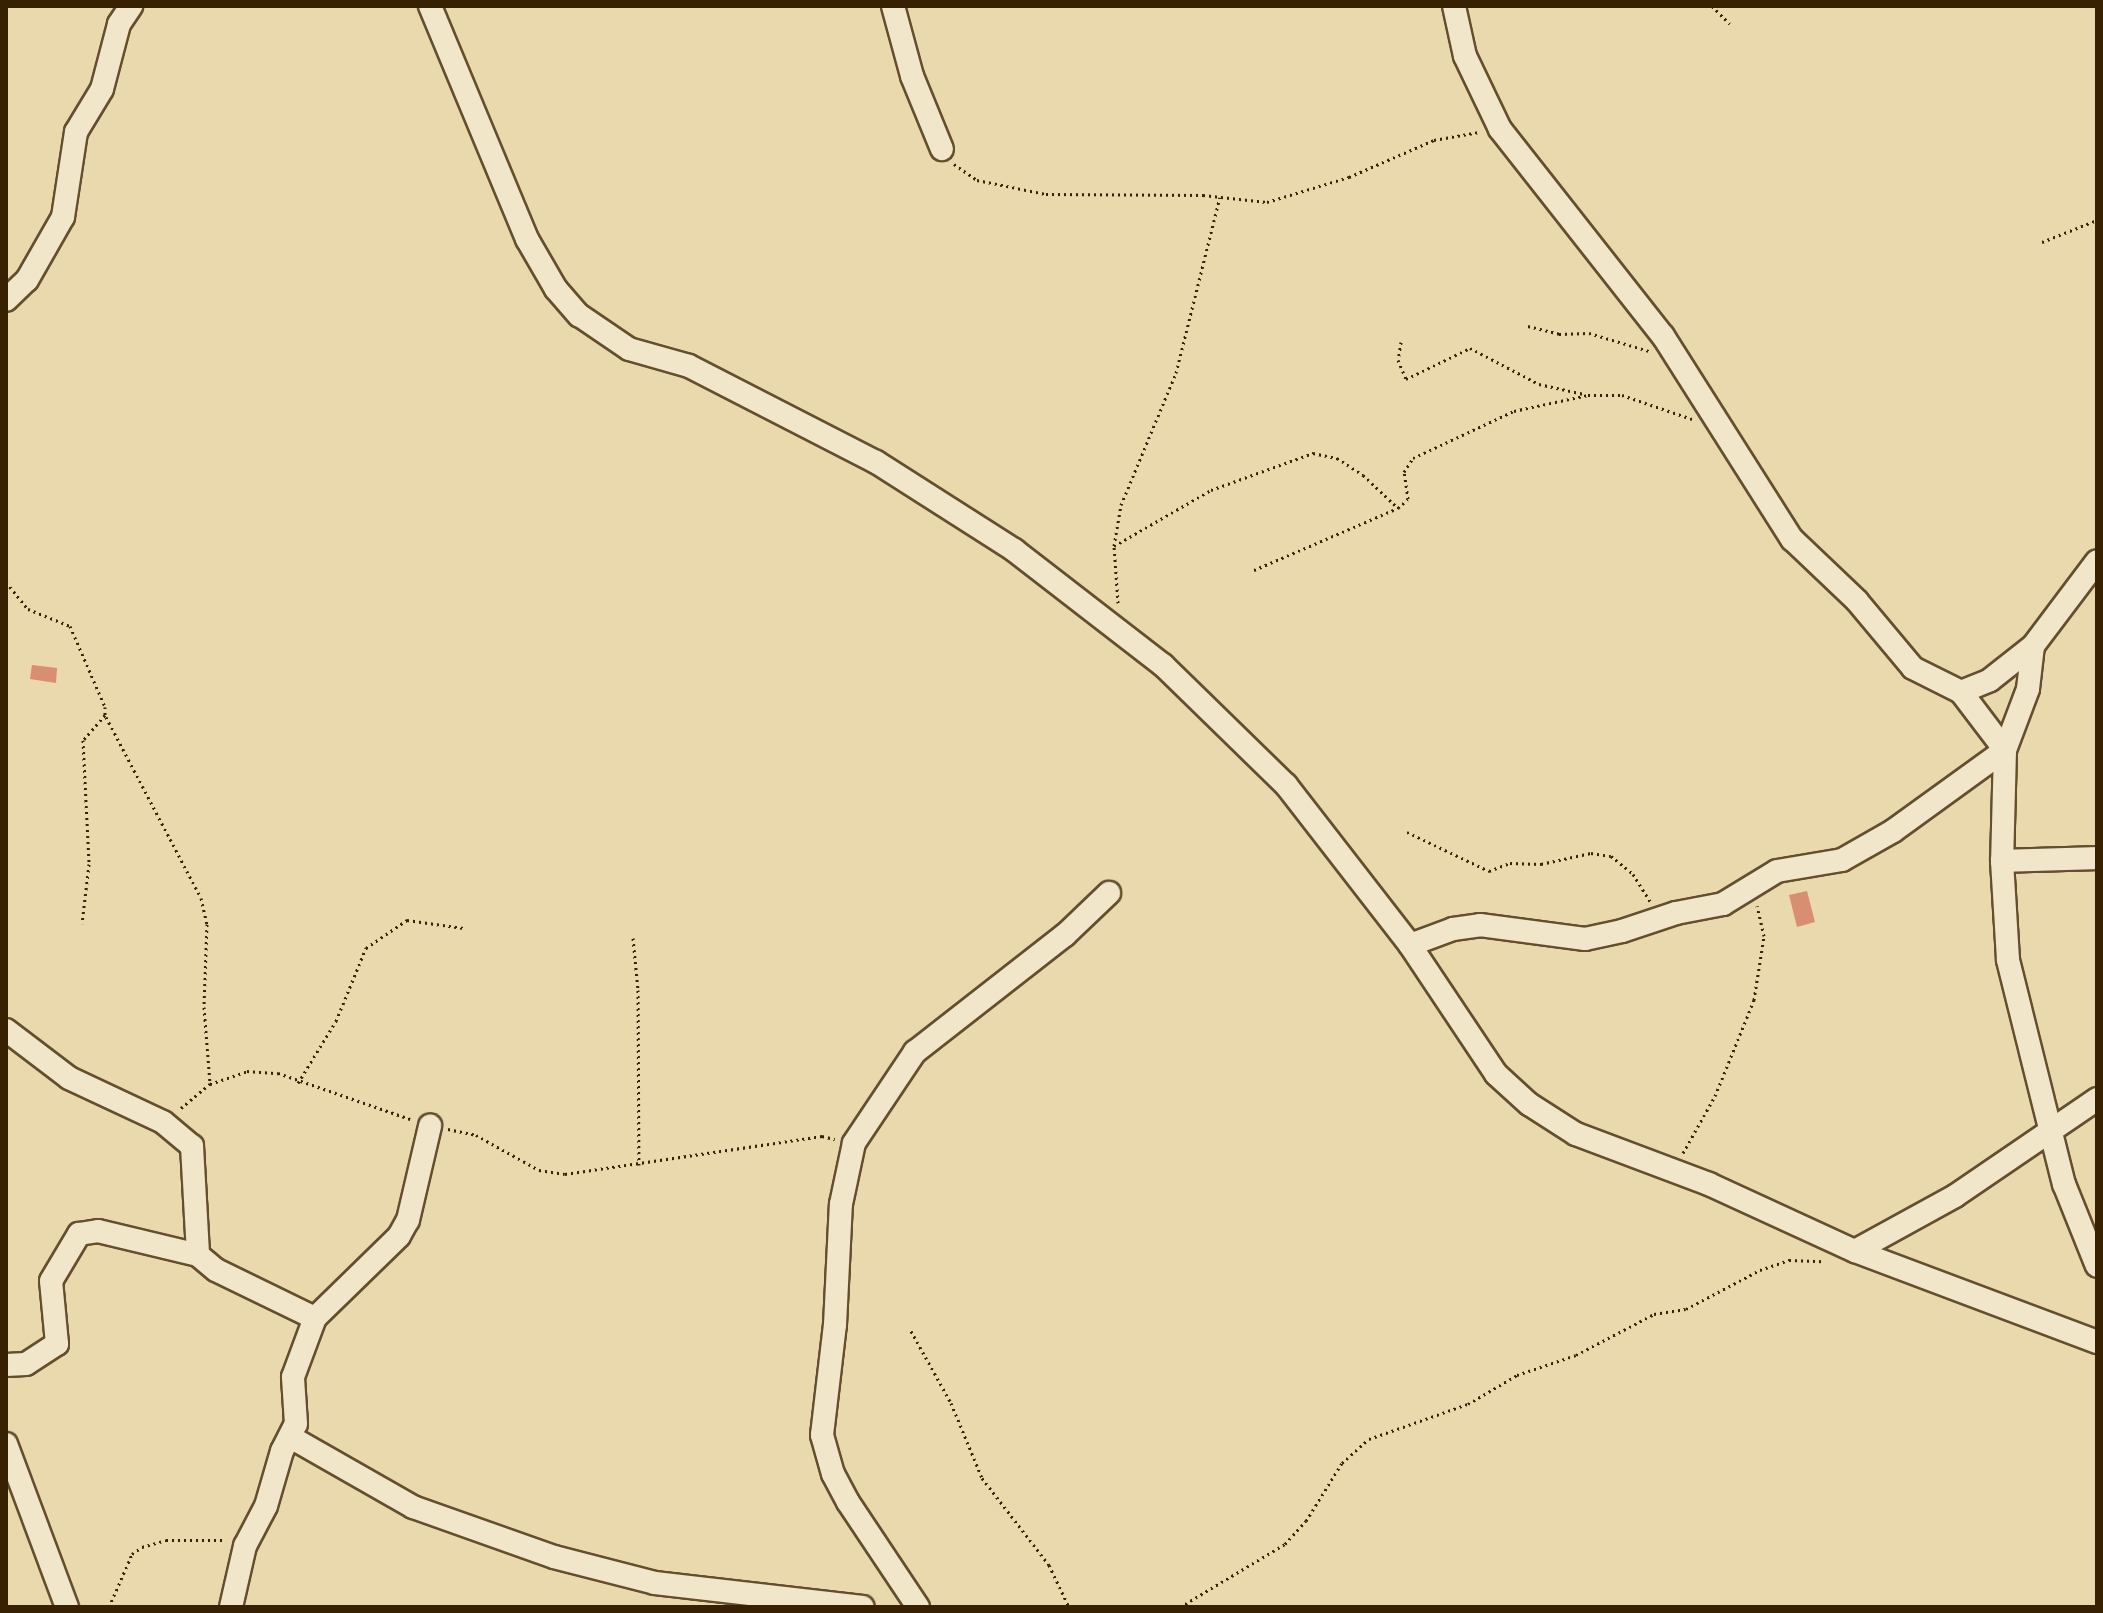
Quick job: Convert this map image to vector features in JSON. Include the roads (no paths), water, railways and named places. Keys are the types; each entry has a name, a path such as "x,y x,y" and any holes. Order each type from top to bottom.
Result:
{"street":[{"path":"6,300 27,280 63,217 76,132 102,89 119,24 131,6"},
{"path":"430,6 527,239 556,289 579,315 629,349 689,366 876,462 1014,550 1123,635 1235,731 1286,785 1410,945 1496,1074 1529,1104 1576,1134 1673,1170 1855,1251 2097,1342"},
{"path":"893,6 912,76 942,149"},
{"path":"1454,6 1465,56 1500,129 1645,311 1809,558 1857,601 1913,668 1961,692 2005,750"},
{"path":"1961,692 1990,680 2033,646 2097,561"},
{"path":"2033,646 2028,689 2005,750 2002,861 2013,986 2053,1125 2064,1184 2097,1266"},
{"path":"1410,945 1453,929 1480,925 1585,939 1723,904 1777,871 1842,860 1866,848 2005,750"},
{"path":"2002,861 2097,858"},
{"path":"918,1607 848,1502 833,1474 822,1435 835,1325 841,1204 854,1143 915,1052 1065,935 1109,893"},
{"path":"6,1030 69,1078 163,1122 193,1149 198,1255"},
{"path":"1855,1251 1955,1196 2053,1125 2097,1099"},
{"path":"231,1607 248,1540 292,1438 293,1377 315,1318 399,1236 408,1220 430,1126"},
{"path":"6,1365 26,1364 57,1344 51,1281 79,1234 98,1231 198,1255 216,1270 315,1318"},
{"path":"292,1438 413,1507 554,1557 655,1583 863,1607"},
{"path":"6,1444 67,1607"}]}
